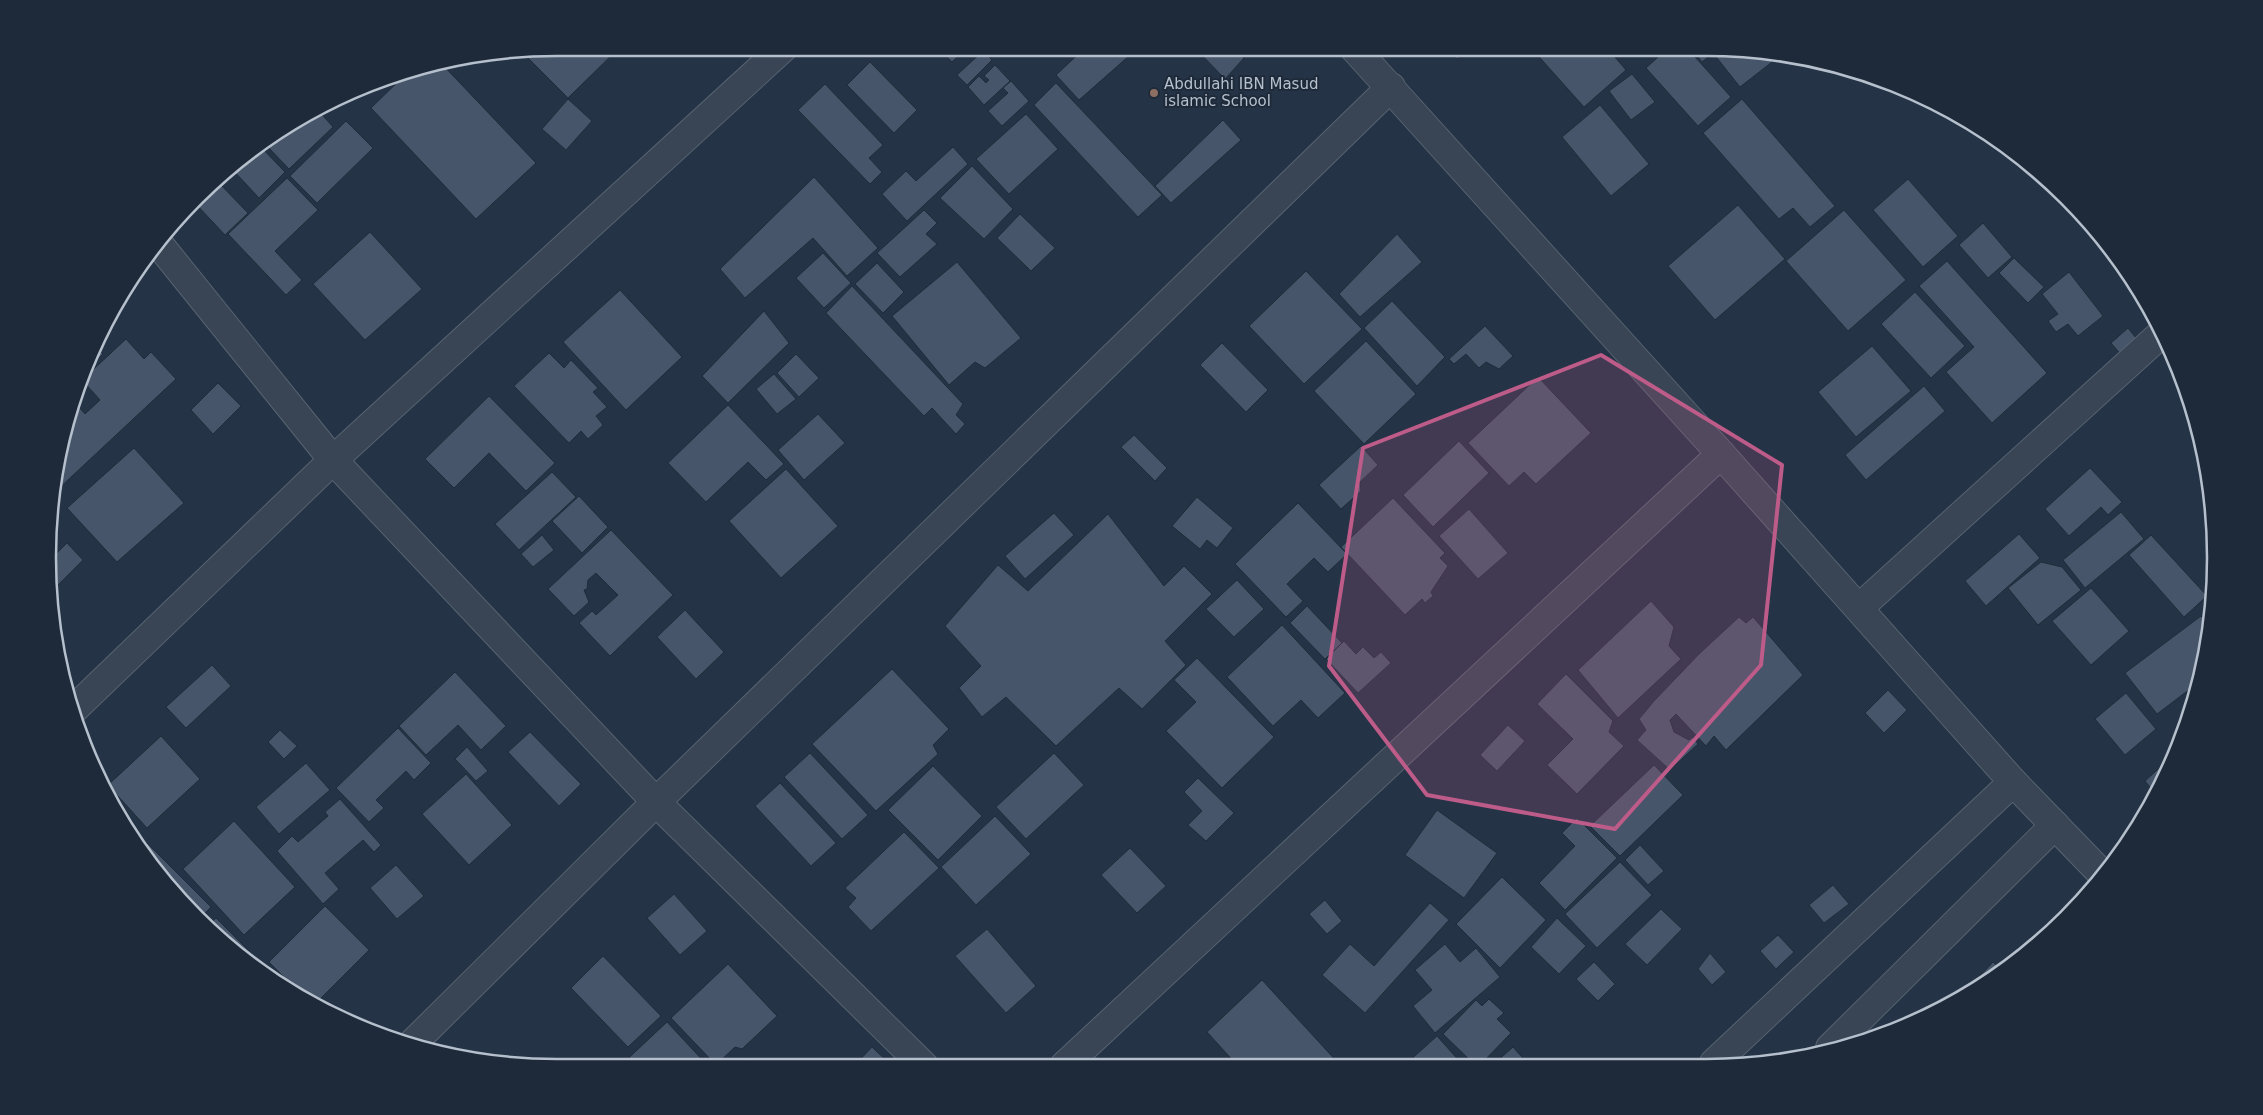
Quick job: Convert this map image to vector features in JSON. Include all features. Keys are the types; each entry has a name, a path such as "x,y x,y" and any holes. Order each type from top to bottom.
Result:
{"street":[{"path":"79,705 333,460 774,56"},
{"path":"1362,56 1721,454 2013,782 2098,869"},
{"path":"417,1039 656,802 1391,87"},
{"path":"163,249 333,460 656,802 917,1059"},
{"path":"1859,608 2156,339"},
{"path":"1072,1059 1721,454"},
{"path":"1719,1059 2013,782"},
{"path":"1837,1042 2055,825"}],"highlighted area":[{"path":"1601,355 1782,465 1761,665 1615,829 1427,795 1329,666 1363,448"}],"building":[{"path":"611,56 568,98 527,57"},
{"path":"946,56 958,56 952,62"},
{"path":"978,56 988,56 992,60 967,85 957,75"},
{"path":"1076,56 1129,56 1079,100 1056,75"},
{"path":"1203,56 1242,56 1244,58 1225,79"},
{"path":"1538,56 1614,56 1626,70 1584,107"},
{"path":"1659,56 1694,56 1731,97 1698,126 1646,68"},
{"path":"1697,56 1709,56 1702,62"},
{"path":"1716,56 1773,61 1740,87"},
{"path":"870,62 917,110 894,133 847,85"},
{"path":"995,65 1010,81 984,105 968,87 979,76 986,83 989,80 984,76"},
{"path":"447,69 536,163 476,219 371,108 397,83"},
{"path":"1632,74 1655,102 1631,120 1609,91"},
{"path":"1011,81 1029,101 1002,126 988,111 1008,93 1003,88"},
{"path":"1056,83 1162,195 1138,217 1034,105"},
{"path":"825,84 883,145 869,158 882,172 870,184 798,110"},
{"path":"568,99 592,121 566,150 542,129"},
{"path":"1742,99 1835,206 1810,227 1793,208 1779,219 1703,133"},
{"path":"1600,105 1649,164 1611,196 1562,137"},
{"path":"1026,114 1058,149 1009,194 976,159"},
{"path":"322,115 333,127 289,169 269,148"},
{"path":"1223,120 1241,140 1171,203 1155,186"},
{"path":"346,121 373,148 317,203 290,176"},
{"path":"953,147 968,164 907,221 882,194 906,171 916,181"},
{"path":"265,151 285,172 259,198 236,173"},
{"path":"972,166 1013,209 984,239 940,198"},
{"path":"814,177 878,248 847,276 813,238 745,298 720,269"},
{"path":"287,178 318,210 275,251 302,280 286,295 228,234"},
{"path":"1908,179 1958,236 1923,267 1873,210"},
{"path":"222,186 248,213 225,235 199,207"},
{"path":"1738,205 1785,259 1715,320 1668,266"},
{"path":"924,210 937,223 926,234 937,244 900,277 877,253"},
{"path":"1844,210 1906,280 1848,331 1786,261"},
{"path":"1020,214 1055,248 1031,271 997,238"},
{"path":"1983,223 2012,257 1988,278 1959,245"},
{"path":"370,232 422,289 365,340 313,284"},
{"path":"1397,234 1422,262 1360,317 1339,294"},
{"path":"823,253 851,283 824,308 796,278"},
{"path":"2014,258 2044,287 2028,303 1999,273"},
{"path":"1947,261 2047,373 1992,423 1946,372 1974,347 1919,286"},
{"path":"957,262 1021,338 985,368 975,362 949,385 892,316"},
{"path":"877,263 904,292 883,313 855,284"},
{"path":"1306,271 1362,329 1304,384 1249,326"},
{"path":"2069,272 2103,316 2078,336 2068,324 2056,332 2048,321 2058,314 2042,294"},
{"path":"852,286 963,404 956,415 965,424 956,434 932,408 924,416 826,313"},
{"path":"620,290 682,357 626,410 563,342"},
{"path":"1915,292 1965,346 1931,378 1881,324"},
{"path":"1392,301 1445,357 1417,386 1364,328"},
{"path":"764,311 789,343 728,403 702,376"},
{"path":"1485,326 1513,356 1499,369 1486,362 1479,368 1466,354 1454,364 1449,359"},
{"path":"2128,328 2140,343 2123,357 2111,343"},
{"path":"126,339 144,359 151,352 176,379 62,486 73,428 79,408 85,414 100,400 87,385 92,370"},
{"path":"1366,341 1416,394 1364,444 1314,391"},
{"path":"1222,343 1268,390 1246,412 1200,365"},
{"path":"1872,346 1911,391 1856,437 1818,392"},
{"path":"549,353 564,368 571,360 598,388 593,392 607,407 596,416 603,425 588,439 581,431 569,443 514,386"},
{"path":"796,354 819,378 799,397 777,373"},
{"path":"774,374 796,399 777,414 756,389"},
{"path":"1538,377 1591,433 1536,484 1524,472 1509,486 1468,443"},
{"path":"218,383 241,406 213,434 191,410"},
{"path":"1924,386 1945,411 1866,480 1845,455"},
{"path":"489,396 555,463 526,491 489,453 454,488 425,459"},
{"path":"728,405 784,464 766,480 748,462 706,502 668,463"},
{"path":"818,414 845,443 804,480 778,450"},
{"path":"1134,435 1167,468 1155,481 1121,447"},
{"path":"1459,441 1489,473 1433,527 1403,495"},
{"path":"1361,446 1378,465 1360,482 1361,491 1341,509 1319,485"},
{"path":"134,448 184,503 117,562 67,508"},
{"path":"2090,468 2122,502 2108,515 2101,507 2069,536 2045,509"},
{"path":"786,469 838,526 781,578 729,521"},
{"path":"552,472 576,497 519,550 495,524"},
{"path":"579,496 608,527 582,553 552,521"},
{"path":"1197,497 1233,528 1217,548 1207,540 1200,549 1172,526"},
{"path":"1393,498 1445,553 1440,558 1448,566 1431,592 1433,596 1425,603 1422,599 1405,615 1341,547"},
{"path":"1298,503 1347,554 1328,572 1314,558 1287,584 1303,601 1286,617 1235,564"},
{"path":"1469,509 1508,553 1478,579 1439,536"},
{"path":"2121,512 2144,539 2085,588 2063,560"},
{"path":"1054,513 1074,535 1025,579 1005,556"},
{"path":"1108,514 1164,586 1184,566 1212,594 1165,641 1186,665 1142,709 1119,688 1056,746 1006,697 982,717 959,688 981,666 945,626 998,565 1028,591"},
{"path":"611,530 673,595 610,656 579,623 592,611 596,615 618,595 596,573 588,580 587,589 584,590 589,602 574,616 548,589"},
{"path":"2019,534 2040,558 1986,606 1965,581"},
{"path":"542,535 554,550 533,567 521,554"},
{"path":"2151,535 2205,594 2205,598 2184,617 2129,555"},
{"path":"67,543 83,560 57,586 56,558 56,554"},
{"path":"2041,562 2062,567 2081,590 2038,625 2008,588"},
{"path":"1237,580 1264,609 1234,637 1206,609"},
{"path":"2091,588 2129,631 2091,665 2052,621"},
{"path":"1651,601 1674,627 1669,646 1681,659 1618,718 1578,670"},
{"path":"1307,606 1342,643 1325,659 1290,623"},
{"path":"685,610 724,652 696,679 657,637"},
{"path":"2201,616 2203,618 2189,690 2157,714 2125,673"},
{"path":"1739,617 1746,623 1753,617 1803,675 1726,750 1714,736 1706,746 1676,714 1670,720 1674,732 1689,740 1693,737 1698,744 1670,770 1637,740 1646,730 1639,719 1699,654"},
{"path":"1282,625 1345,693 1318,718 1301,700 1273,726 1227,677"},
{"path":"1344,641 1356,654 1363,647 1374,658 1381,652 1391,663 1358,693 1326,659"},
{"path":"1197,658 1274,737 1222,788 1166,731 1196,702 1174,680"},
{"path":"212,665 231,686 186,728 166,707"},
{"path":"892,669 949,729 933,745 938,754 876,811 812,744"},
{"path":"455,672 506,726 481,750 458,725 426,755 399,726"},
{"path":"1566,674 1613,721 1609,732 1624,746 1577,794 1547,765 1573,739 1537,704"},
{"path":"1888,690 1907,710 1884,733 1865,713"},
{"path":"2126,693 2156,729 2125,755 2095,719"},
{"path":"1508,725 1525,741 1497,771 1480,755"},
{"path":"398,728 431,763 414,780 406,771 376,800 384,808 369,822 336,788"},
{"path":"280,730 297,746 284,759 268,742"},
{"path":"530,732 581,784 559,806 508,752"},
{"path":"161,736 200,779 147,828 115,793 110,783"},
{"path":"467,747 488,771 476,781 455,759"},
{"path":"810,753 868,815 842,839 784,777"},
{"path":"1054,753 1084,785 1026,839 996,807"},
{"path":"306,763 330,790 279,834 256,807"},
{"path":"1654,765 1683,795 1620,856 1590,826"},
{"path":"933,766 982,816 938,860 888,810"},
{"path":"2161,766 2150,788 2145,781"},
{"path":"466,774 512,825 469,865 422,814"},
{"path":"1198,778 1234,813 1206,841 1188,825 1202,811 1184,792"},
{"path":"780,783 836,843 811,866 755,806"},
{"path":"340,799 381,845 374,852 363,840 325,873 339,889 323,904 277,851 292,836 298,842 328,816 325,812"},
{"path":"1437,810 1497,853 1464,898 1405,855"},
{"path":"995,816 1031,854 976,905 941,867"},
{"path":"1577,818 1617,858 1565,910 1539,883 1575,846 1562,833"},
{"path":"234,821 295,887 244,935 183,869"},
{"path":"904,832 939,868 871,931 848,907 856,898 845,888"},
{"path":"146,844 211,907 205,913 160,863"},
{"path":"1640,845 1664,871 1648,885 1625,860"},
{"path":"1130,848 1166,886 1137,913 1101,875"},
{"path":"1620,862 1652,895 1597,948 1565,914"},
{"path":"396,865 424,896 397,919 370,888"},
{"path":"1502,877 1546,920 1500,968 1456,924"},
{"path":"1833,885 1849,904 1824,923 1809,905"},
{"path":"674,894 707,931 680,955 647,918"},
{"path":"1325,900 1342,921 1327,934 1309,914"},
{"path":"1430,903 1449,920 1365,1013 1322,975 1350,944 1374,966"},
{"path":"325,906 369,950 320,999 285,978 269,962"},
{"path":"1661,909 1682,929 1647,965 1625,944"},
{"path":"216,918 252,954 227,934 213,921"},
{"path":"1557,918 1586,946 1559,974 1531,947"},
{"path":"987,929 1036,986 1006,1013 955,956"},
{"path":"1778,935 1794,952 1776,969 1760,951"},
{"path":"1445,944 1460,962 1476,948 1500,977 1435,1033 1413,1006 1432,990 1415,970"},
{"path":"1710,953 1726,972 1712,985 1698,969"},
{"path":"603,956 661,1016 628,1047 571,988"},
{"path":"1594,962 1615,984 1598,1001 1576,979"},
{"path":"1993,962 1997,965 1984,974 1978,978"},
{"path":"728,964 777,1016 742,1049 735,1047 722,1059 710,1059 671,1018"},
{"path":"1262,980 1334,1059 1232,1059 1207,1032"},
{"path":"1489,999 1504,1013 1497,1019 1511,1033 1486,1059 1469,1059 1443,1034 1476,1000 1482,1006"},
{"path":"667,1022 702,1059 628,1059"},
{"path":"1437,1036 1458,1059 1411,1059"},
{"path":"872,1047 885,1059 861,1059"},
{"path":"1513,1047 1524,1059 1500,1059"}],"place":[{"name":"Abdullahi IBN Masud islamic School","path":"1154,93"}]}
